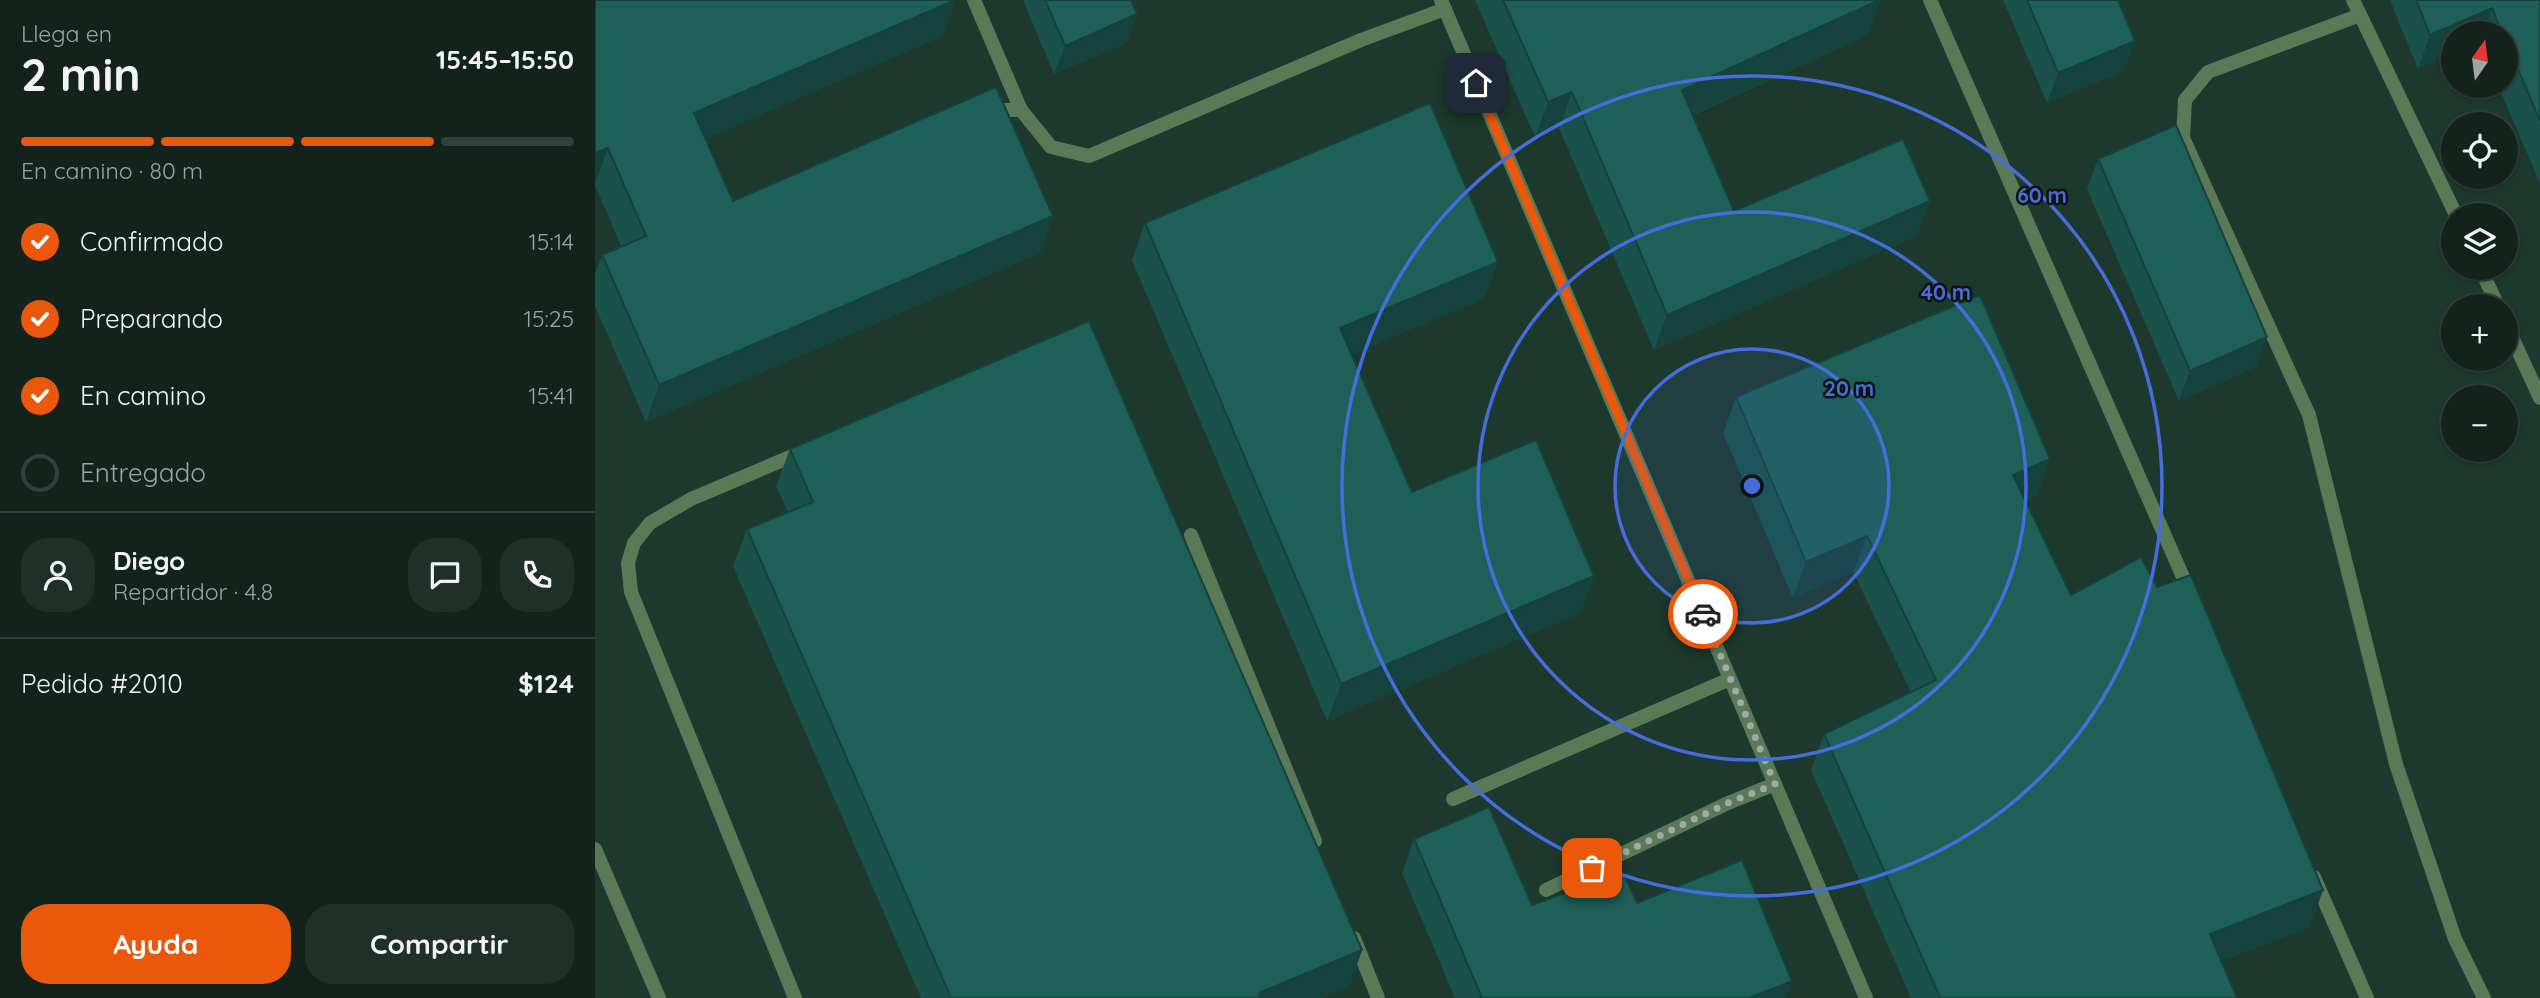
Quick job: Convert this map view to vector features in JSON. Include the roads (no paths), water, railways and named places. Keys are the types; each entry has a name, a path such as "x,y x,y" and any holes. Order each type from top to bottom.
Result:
{"street":[{"path":"974,0 1020,110 1051,147 1089,156 1443,4 1865,998"},
{"path":"1930,0 2193,601"},
{"path":"2353,0 2450,203"},
{"path":"2360,15 2208,72 2185,100 2183,138 2309,415 2396,764 2455,939 2484,998"},
{"path":"980,110 1020,110"},
{"path":"2518,350 2540,398"},
{"path":"795,998 631,592 628,563 634,543 650,523 691,499 819,444"},
{"path":"1191,535 1321,857"},
{"path":"1453,799 1685,701 1730,679"},
{"path":"1546,890 1728,803 1775,784"},
{"path":"595,849 659,998"},
{"path":"2306,857 2367,998"},
{"path":"1347,921 1378,998"}]}
